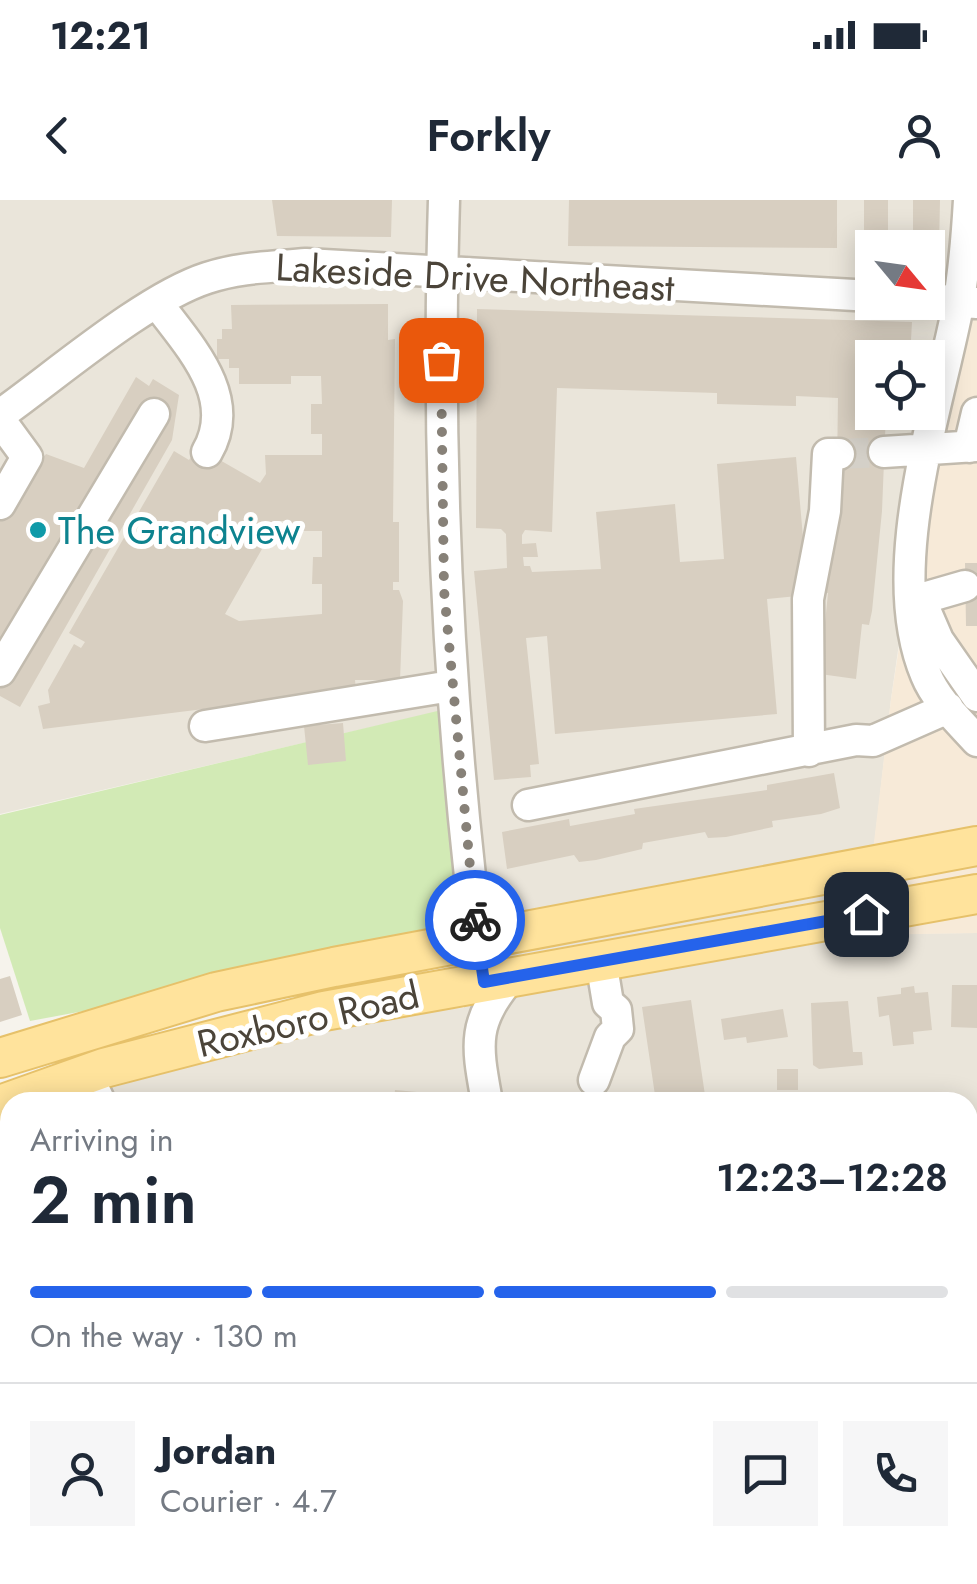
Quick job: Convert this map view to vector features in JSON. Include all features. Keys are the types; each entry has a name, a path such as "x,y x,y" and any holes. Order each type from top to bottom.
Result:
{"main road":[{"name":"Roxboro Road","path":"0,1058 216,992 477,938 977,846"},
{"name":"Roxboro Road","path":"94,1088 324,1011 977,894"}],"street":[{"path":"444,200 440,457 452,686 477,938 497,980 482,1017 478,1040 486,1092"},
{"path":"969,200 968,302 929,451 914,528 910,590 914,637 926,675 977,741"},
{"name":"Lakeside Drive Northeast","path":"6,426 157,303 204,278 241,269 306,264 855,295"},
{"path":"157,303 196,355 218,397 216,436 207,452"},
{"path":"3,665 154,414"},
{"path":"884,452 973,447 977,414"},
{"path":"0,504 28,457 6,426"},
{"path":"809,751 808,600 825,511 828,454 839,454"},
{"path":"914,528 920,599 955,668 977,696"},
{"path":"920,599 966,586"},
{"path":"205,726 452,686"},
{"path":"528,805 873,741 948,708"},
{"path":"594,1080 610,1037 618,1028 616,1010 608,1003 601,962"}],"shaded area":[{"path":"0,200 963,200 943,340 855,340 855,430 930,430 891,699 864,934 977,933 977,1092 0,1092 0,1085 230,1020 464,1008 449,709 0,814"},
{"path":"977,200 977,933 863,935 891,699 932,430 945,430 945,348 954,290"}],"green space":[{"path":"450,708 477,938 30,1021 0,928 0,815"}],"building":[{"path":"272,200 392,200 391,237 277,236"},
{"path":"569,200 837,200 837,248 568,246"},
{"path":"864,200 888,200 888,230 864,230"},
{"path":"913,200 940,200 939,230 913,230"},
{"path":"388,304 388,340 395,339 393,522 399,522 399,582 393,582 393,590 399,590 403,601 400,680 355,680 356,690 43,729 38,706 50,703 48,690 74,644 81,648 85,642 69,633 174,451 189,460 197,447 260,483 266,474 265,455 322,455 322,434 311,434 311,404 322,404 321,376 291,376 291,384 239,384 239,368 229,368 229,359 217,359 217,339 222,339 222,329 232,329 231,305","holes":["278,521 290,521 290,531 322,531 322,557 313,557 312,584 322,584 322,614 239,621 225,614"]},
{"path":"477,309 912,322 911,340 855,340 855,430 885,430 872,611 869,625 862,624 856,679 820,674 828,593 767,599 777,714 555,734 547,636 526,638 539,764 530,765 531,777 494,780 474,571 507,568 506,534 501,529 476,528","holes":["557,388 717,393 717,404 796,406 796,396 838,398 836,537 804,549 796,457 717,464 724,559 680,562 675,504 596,512 601,569 532,572 530,566 524,566 523,557 538,557 536,543 522,544 525,530 552,532"]},
{"path":"136,377 149,386 153,379 179,395 172,440 20,707 0,696 0,520 13,498 20,502 26,492 20,489 46,454 84,468"},
{"path":"965,563 977,563 977,626 966,626"},
{"path":"343,723 346,761 308,765 304,726"},
{"path":"834,773 840,808 821,814 772,821 773,827 726,837 708,838 705,832 643,843 642,849 596,860 579,862 574,855 507,869 502,832 569,819 570,826 635,814 634,809 767,790 767,785"},
{"path":"10,976 22,1015 0,1022 0,979"},
{"path":"952,985 977,985 977,1028 951,1027"},
{"path":"914,986 915,993 928,992 932,1030 913,1032 914,1044 893,1046 889,1015 879,1017 877,997 901,994 901,988"},
{"path":"691,1000 705,1092 655,1092 642,1007"},
{"path":"848,1001 853,1052 862,1052 863,1065 819,1069 813,1065 811,1003"},
{"path":"783,1009 788,1037 747,1043 746,1037 724,1040 721,1019"},
{"path":"777,1069 798,1069 798,1090 777,1090"}],"tunnel":[{"path":"839,454 884,452"}],"way so far":[{"path":"441,360 444,590 475,920"}],"place":[{"name":"The Grandview","path":"38,530"}],"route":[{"path":"475,920 484,982 866,914"}]}
